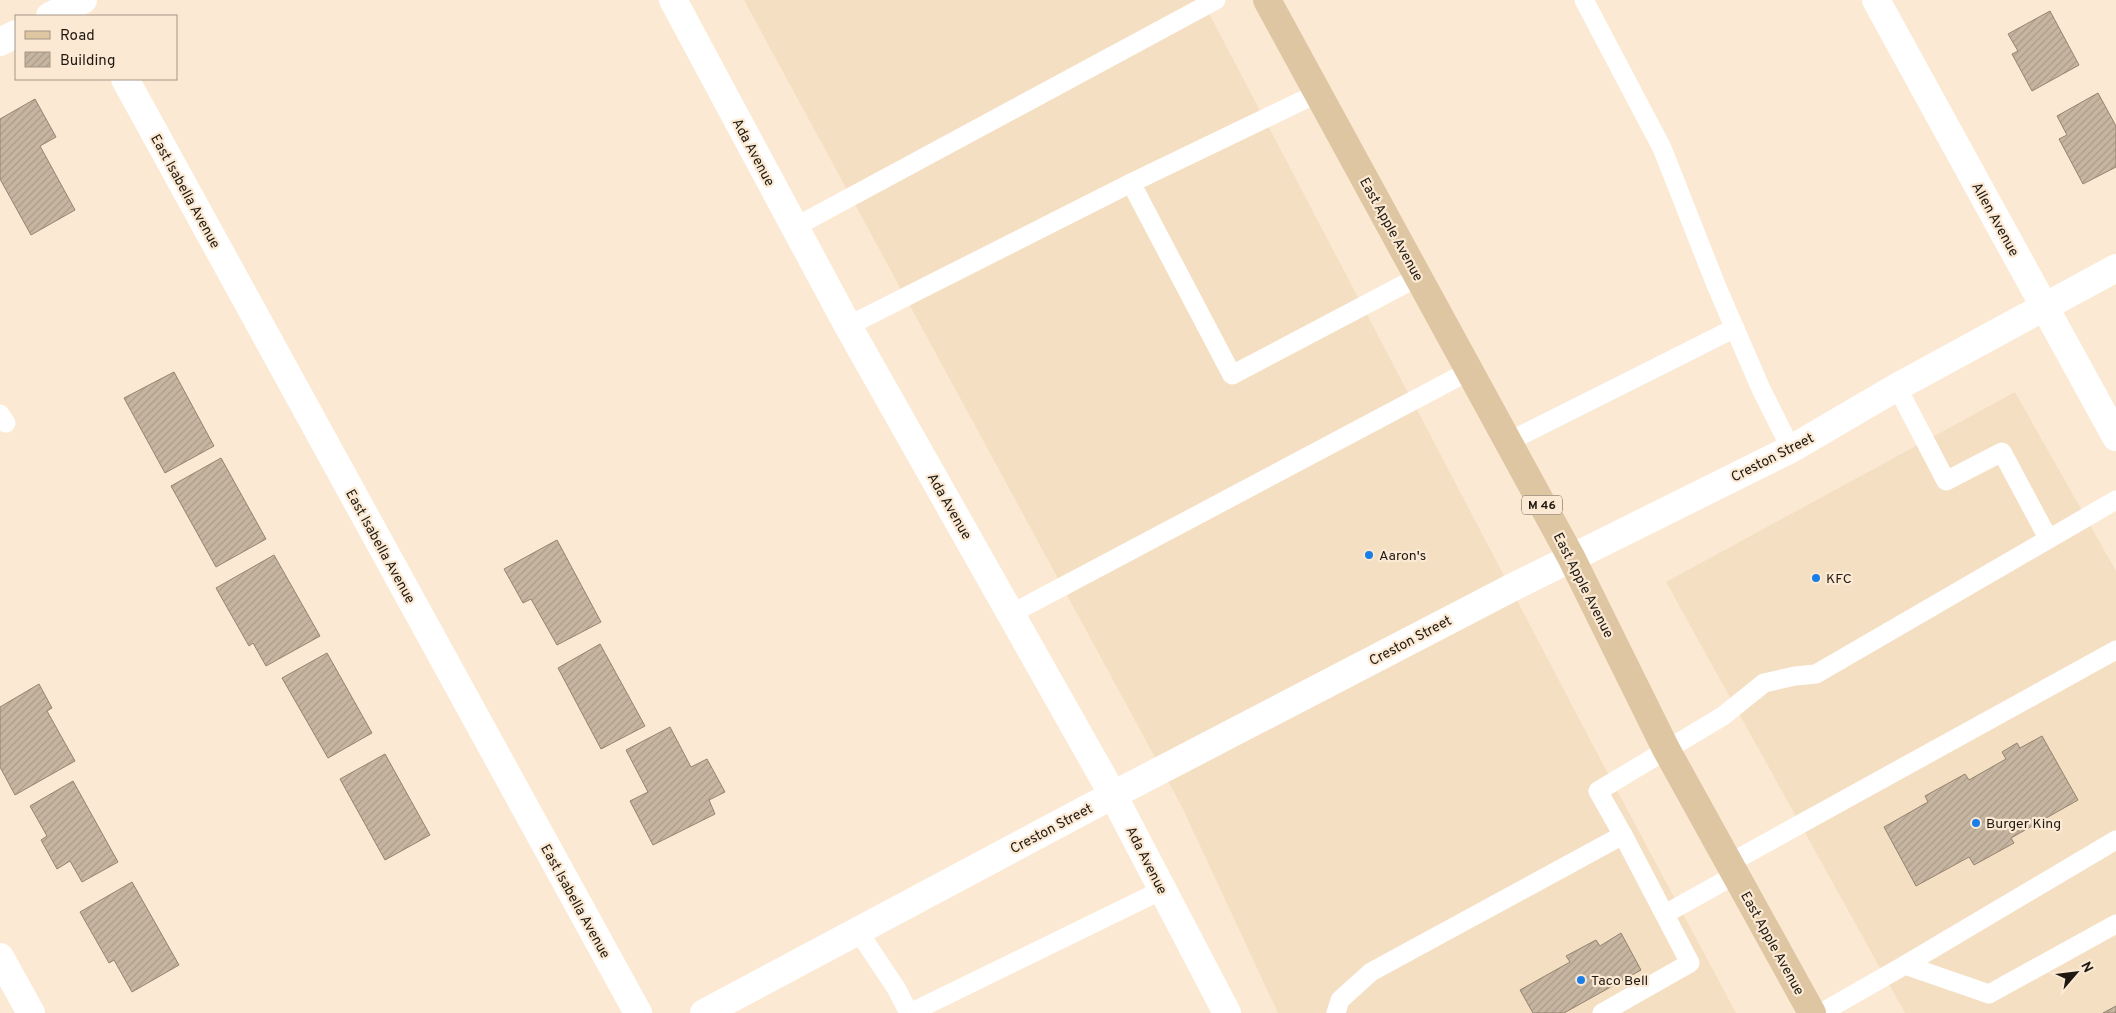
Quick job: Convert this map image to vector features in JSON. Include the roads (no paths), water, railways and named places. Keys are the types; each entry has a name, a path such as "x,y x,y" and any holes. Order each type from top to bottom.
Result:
{"main road":[{"name":"East Apple Avenue","path":"1268,0 1571,557 1666,749 1812,1013"}],"street":[{"path":"52,15 83,0 90,15"},
{"name":"Ada Avenue","path":"673,0 848,326 1113,795 1227,1013"},
{"name":"Allen Avenue","path":"1876,0 2116,437"},
{"path":"0,42 15,34"},
{"name":"East Isabella Avenue","path":"126,80 638,1013"},
{"name":"Creston Street","path":"704,1013 1113,795 1571,557 1791,449 1897,387 2116,268"},
{"path":"0,957 31,1013"}],"lane":[{"path":"795,227 1216,0"},
{"path":"1584,0 1662,148 1760,389 1791,449"},
{"path":"848,326 1131,183 1318,93"},
{"path":"1131,183 1232,375 1418,277"},
{"path":"1508,442 1735,328"},
{"path":"1011,614 1469,371"},
{"path":"1897,387 1946,481 2002,452 2048,538"},
{"path":"1602,1013 1690,963 1598,791 1723,716 1764,683 1795,676 1816,674 2116,500"},
{"path":"1665,914 1732,869 2116,650"},
{"path":"1336,1013 1340,1000 1371,972 1623,835"},
{"path":"1821,1013 2116,840"},
{"path":"858,932 896,988 910,1013 1162,890"},
{"path":"1905,965 1989,994 2116,924"}],"place":[{"name":"Aaron's","path":"1369,555"},
{"name":"KFC","path":"1816,578"},
{"name":"Burger King","path":"1976,823"},
{"name":"Taco Bell","path":"1581,980"}]}
